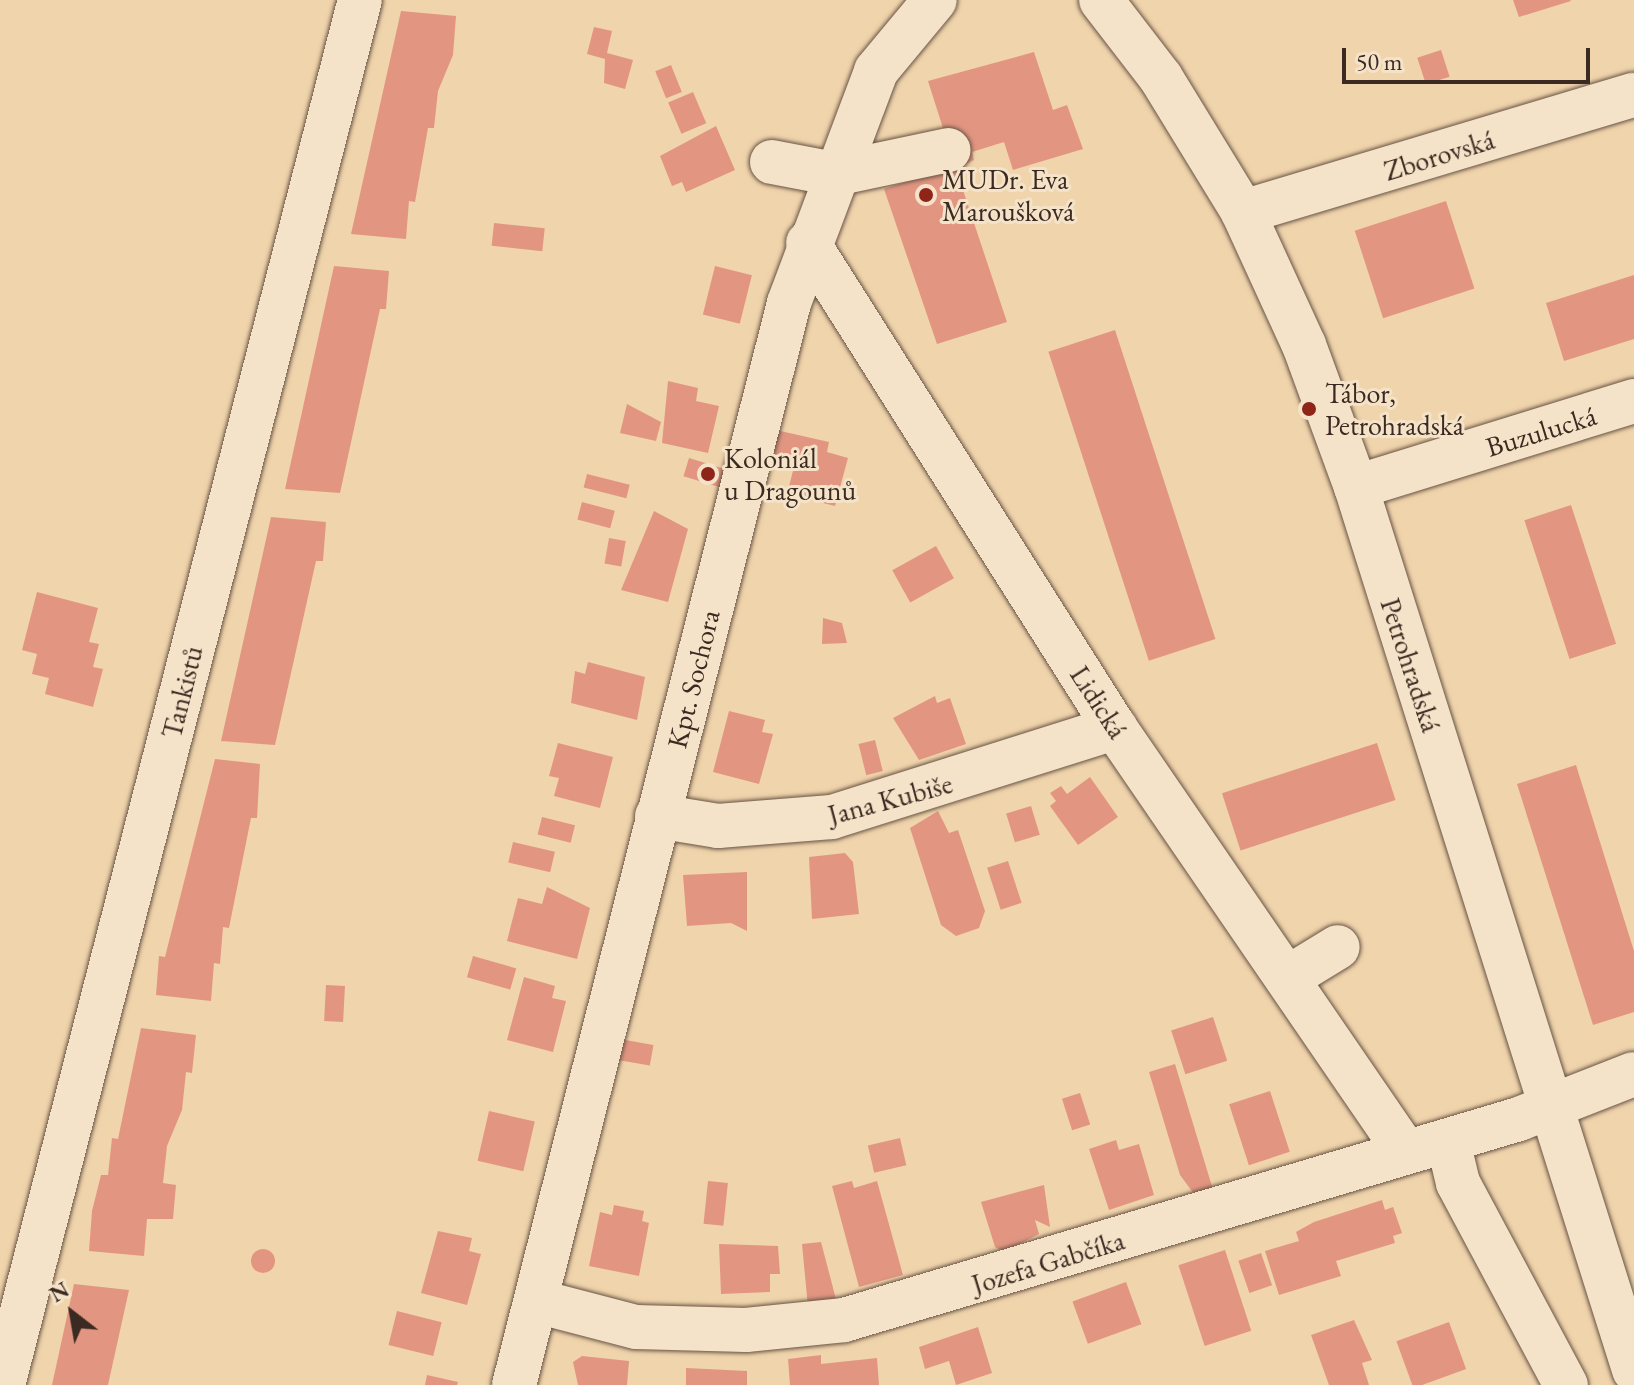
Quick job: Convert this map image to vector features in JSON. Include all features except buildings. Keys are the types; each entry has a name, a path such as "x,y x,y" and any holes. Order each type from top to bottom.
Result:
{"street":[{"name":"Tankistů","path":"3,1385 360,0"},
{"name":"Kpt. Sochora","path":"514,1385 657,816 808,243 876,71 935,0"},
{"name":"Petrohradská","path":"1101,0 1153,68 1243,212 1304,345 1356,487 1497,1003 1548,1110 1634,1370"},
{"name":"Zborovská","path":"1243,212 1634,95"},
{"path":"772,162 835,174 949,150"},
{"name":"Lidická","path":"808,243 1115,728 1289,977 1405,1151"},
{"name":"Buzulucká","path":"1356,487 1634,401"},
{"name":"Jana Kubiše","path":"657,816 718,826 832,817 1115,728"},
{"path":"1289,977 1338,947"},
{"name":"Jozefa Gabčíka","path":"536,1301 636,1327 746,1330 844,1320 1548,1110 1634,1074"},
{"path":"1448,1141 1458,1183 1566,1385"}],"place":[{"name":"MUDr. Eva Maroušková","path":"926,195"},
{"name":"Tábor, Petrohradská","path":"1309,409"},
{"name":"Koloniál u Dragounů","path":"708,474"}]}
